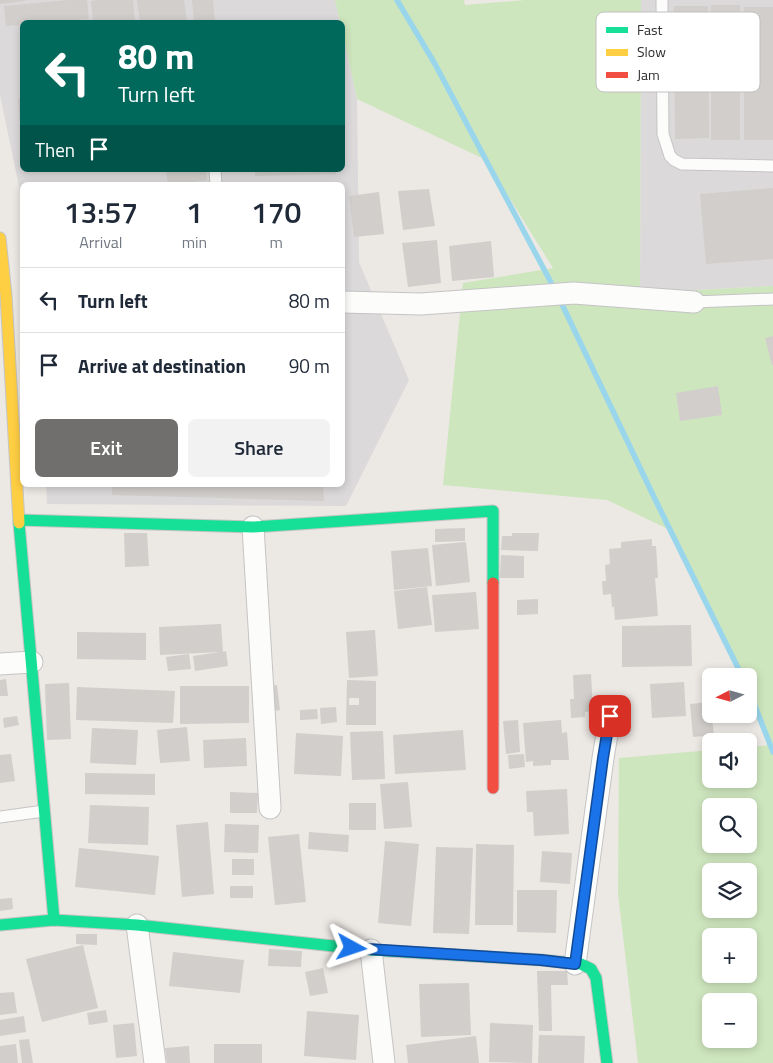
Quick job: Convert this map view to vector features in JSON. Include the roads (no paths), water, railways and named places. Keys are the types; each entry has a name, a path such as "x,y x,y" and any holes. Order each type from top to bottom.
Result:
{"street":[{"path":"0,238 14,295 19,520 54,920"},
{"path":"345,302 421,304 574,293 694,302"},
{"path":"19,520 253,527 494,511 493,788"},
{"path":"253,527 270,808"},
{"path":"0,664 32,662"},
{"path":"575,964 610,716"},
{"path":"0,925 54,920 137,926 372,950 581,964 591,969 596,978 607,1063"},
{"path":"137,926 155,1063"},
{"path":"372,950 384,1063"}],"lane":[{"path":"663,92 663,134 670,156 674,160 682,164 773,166"},
{"path":"694,302 773,299"},
{"path":"0,816 44,811"}],"waterway":[{"path":"397,0 435,64 555,290"},
{"path":"559,298 738,668"},
{"path":"758,714 773,752"}]}
